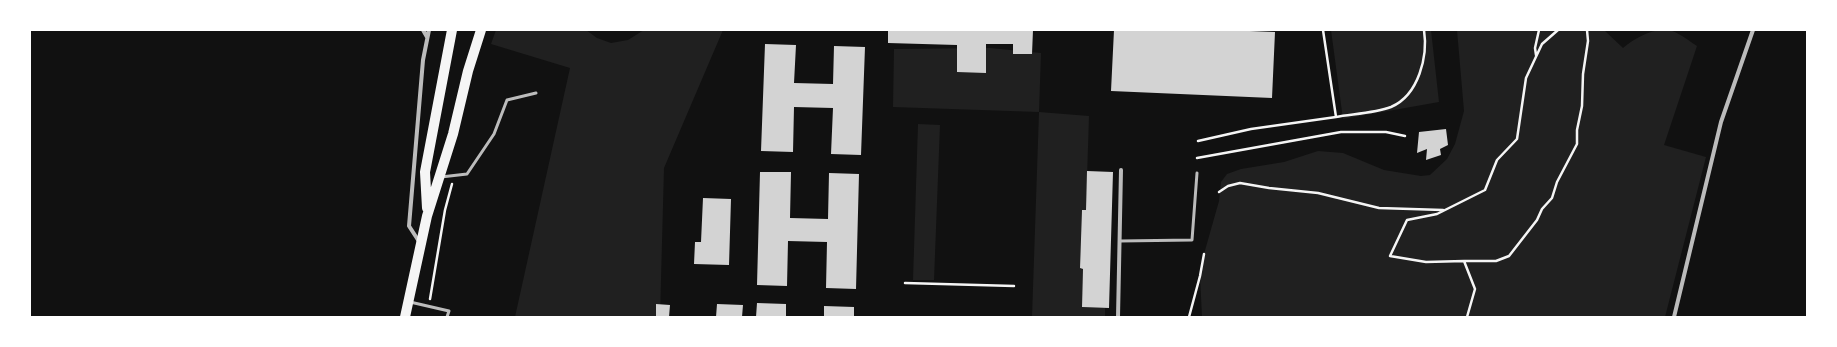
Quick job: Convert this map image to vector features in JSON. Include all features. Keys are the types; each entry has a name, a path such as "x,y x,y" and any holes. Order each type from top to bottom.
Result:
{"main road":[{"path":"427,216 425,172 452,30"},
{"path":"405,317 427,216 453,134 468,71 480,30"}],"street":[{"path":"423,30 427,37"},
{"path":"421,245 409,226 423,60 429,30"},
{"path":"1674,317 1720,122 1753,30"},
{"path":"1118,317 1121,170"}],"lane":[{"path":"439,177 467,174 494,134 507,100 536,93"},
{"path":"1120,241 1192,240 1197,173"},
{"path":"409,302 449,311 447,317"}],"path":[{"path":"1323,30 1336,117"},
{"path":"1198,141 1251,129 1336,117 1390,107 1403,98 1414,86 1422,66 1426,44 1424,30"},
{"path":"1536,56 1535,48 1539,30"},
{"path":"1558,30 1542,44 1536,56 1526,78 1517,139 1497,160 1485,190 1437,214 1407,220 1390,256 1426,262 1496,261 1509,256 1537,220 1542,209 1552,198 1557,182 1577,144 1576,130 1582,106 1583,74 1588,41 1587,30"},
{"path":"1197,158 1341,132 1386,132 1405,136"},
{"path":"1219,192 1228,186 1240,183 1269,188 1318,193 1379,208 1444,210"},
{"path":"1189,317 1200,276 1204,254"},
{"path":"1464,261 1475,289 1467,317"},
{"path":"905,283 1014,286"}],"shaded area":[{"path":"496,30 586,30 597,38 611,43 628,40 644,30 723,30 664,168 660,317 515,317 570,68 491,44"},
{"path":"1331,30 1431,30 1439,102 1343,119"},
{"path":"1457,30 1604,30 1623,48 1633,40 1646,34 1659,30 1666,30 1679,34 1697,46 1664,145 1706,157 1665,317 1202,317 1200,276 1204,254 1219,201 1221,182 1227,174 1241,169 1284,162 1318,151 1343,153 1384,170 1421,176 1430,175 1447,159 1455,144 1464,111"},
{"path":"990,48 1041,53 1039,112 893,107 894,49"},
{"path":"1039,112 1089,116 1086,210 1082,210 1080,268 1083,269 1082,307 1105,308 1105,317 1032,317"},
{"path":"918,124 940,125 934,280 913,280"}],"building":[{"path":"888,30 1033,30 1032,54 1013,54 1013,44 986,44 986,73 957,72 957,45 888,43"},
{"path":"1114,30 1225,30 1275,32 1272,98 1111,91"},
{"path":"765,44 796,45 794,83 833,84 834,46 865,47 861,155 831,154 833,108 794,107 793,152 761,151"},
{"path":"1446,129 1448,145 1440,149 1441,155 1426,160 1427,149 1417,153 1419,132"},
{"path":"1087,171 1113,172 1109,308 1082,307 1083,269 1080,268 1082,210 1086,210"},
{"path":"760,172 791,172 790,218 828,219 829,173 859,174 856,289 826,288 827,242 788,241 787,286 757,285"},
{"path":"703,198 731,199 729,265 694,264 695,242 701,242"},
{"path":"757,303 786,304 786,317 756,317"},
{"path":"656,304 670,305 669,317 656,317"},
{"path":"717,304 743,305 742,317 716,317"},
{"path":"824,306 854,307 854,317 824,317"}]}
